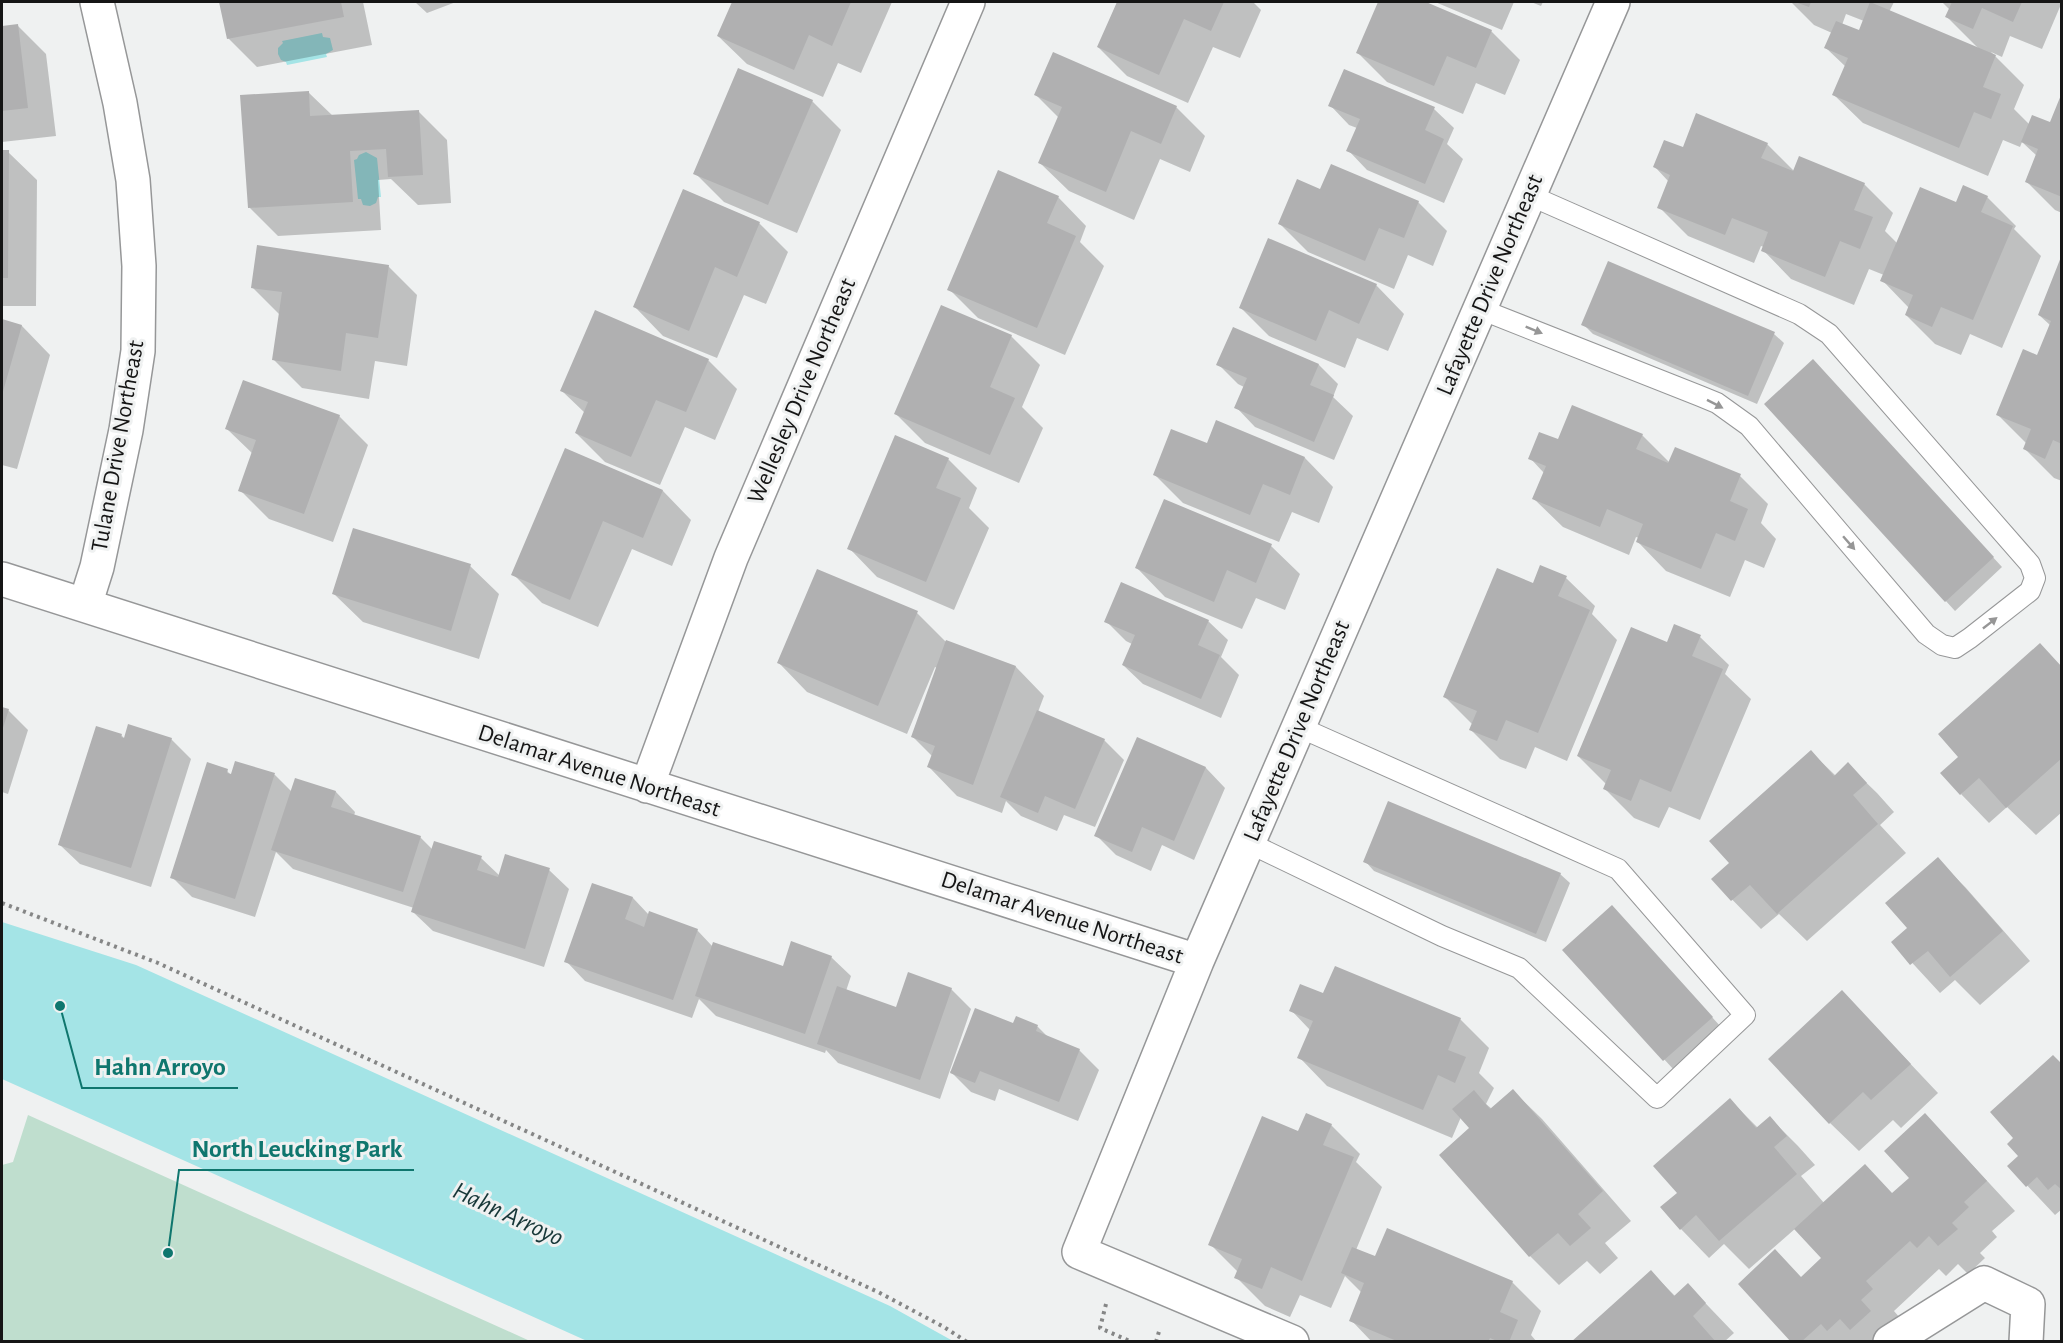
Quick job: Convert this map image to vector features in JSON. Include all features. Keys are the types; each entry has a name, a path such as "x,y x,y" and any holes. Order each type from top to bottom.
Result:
{"street":[{"name":"Tulane Drive Northeast","path":"85,605 97,567 123,442 138,351 139,266 133,180 120,104 97,2"},
{"name":"Wellesley Drive Northeast","path":"647,786 731,558 968,2"},
{"name":"Lafayette Drive Northeast","path":"1292,1341 1079,1252 1197,961 1613,2"},
{"name":"Delamar Avenue Northeast","path":"2,579 1197,961"},
{"path":"1890,1341 1984,1283 2028,1304 2026,1341"}],"lane":[{"path":"1480,309 1700,396 1729,411 1749,426 1926,634 1942,645 1955,648 2030,591 2035,578 2030,564 1829,334 1799,314 1529,195"},
{"path":"1249,843 1442,936 1519,968 1657,1098 1745,1015 1618,869 1299,727"}],"path":[{"path":"2,903 169,968 878,1292 967,1341"},
{"path":"1107,1298 1100,1328 1132,1341"}],"green space":[{"path":"28,1115 530,1341 2,1341 2,1165 13,1162"}],"water":[{"path":"322,33 323,37 330,38 333,50 326,54 327,57 287,65 281,60 278,48 283,43 282,41"},
{"path":"366,152 377,158 381,197 378,197 376,203 370,206 363,205 361,199 358,199 354,160"},
{"path":"2,922 136,965 890,1306 953,1341 587,1341 2,1079"}],"building":[{"path":"219,2 341,2 344,17 227,39"},
{"path":"732,2 851,2 832,46 809,35 794,70 717,36"},
{"path":"1117,2 1224,2 1211,31 1184,19 1159,75 1097,47"},
{"path":"1378,2 1426,2 1492,30 1476,68 1447,56 1434,86 1356,53"},
{"path":"1795,2 1811,2 1809,7"},
{"path":"1870,2 1996,55 1983,87 2001,94 1991,119 1974,112 1959,148 1832,95 1848,58 1824,48 1836,21 1859,30"},
{"path":"1952,2 2022,2 2013,22 1982,8 1973,29 1945,17"},
{"path":"18,24 28,108 2,111 2,26"},
{"path":"1053,52 1177,106 1161,144 1131,131 1106,192 1038,163 1062,107 1034,95"},
{"path":"738,68 813,100 768,205 693,174"},
{"path":"1344,69 1435,107 1425,130 1444,139 1425,184 1346,151 1360,119 1328,106"},
{"path":"309,91 310,116 419,110 423,175 388,177 386,149 350,151 353,202 248,208 240,95"},
{"path":"2061,95 2062,197 2025,182 2038,149 2021,142 2032,115 2050,122"},
{"path":"1696,113 1768,143 1761,158 1793,171 1799,156 1865,183 1854,210 1873,217 1860,249 1840,241 1825,277 1761,251 1768,232 1732,218 1725,235 1657,208 1670,175 1653,167 1664,140 1683,147"},
{"path":"2,150 9,150 8,278 2,278"},
{"path":"1331,164 1419,201 1404,238 1379,228 1365,261 1278,224 1297,179 1320,189"},
{"path":"998,170 1059,196 1047,223 1076,236 1037,328 947,290"},
{"path":"1963,185 1988,196 1981,212 2013,226 1973,320 1941,307 1932,327 1905,315 1913,295 1880,281 1920,187 1956,202"},
{"path":"683,189 760,222 737,277 715,267 689,331 633,307"},
{"path":"1268,238 1377,284 1359,324 1329,310 1316,341 1239,308"},
{"path":"257,245 389,265 378,338 346,333 341,371 272,360 282,292 251,288"},
{"path":"2061,257 2062,444 2053,440 2045,459 2023,449 2031,429 1996,415 2023,349 2037,355 2051,321 2038,315"},
{"path":"1608,261 1775,332 1748,396 1581,325"},
{"path":"941,305 1012,335 990,387 1015,398 990,455 894,414"},
{"path":"595,310 709,359 686,412 656,400 631,457 575,433 588,402 560,391"},
{"path":"2,319 22,325 2,395"},
{"path":"1233,327 1319,364 1310,385 1334,395 1314,442 1234,408 1247,378 1216,365"},
{"path":"1813,359 1994,557 1945,602 1764,404"},
{"path":"243,380 340,415 304,514 238,491 256,440 225,429"},
{"path":"1572,405 1643,434 1636,449 1668,463 1675,447 1741,474 1730,501 1748,509 1735,541 1716,533 1701,569 1636,542 1643,524 1607,509 1600,527 1532,499 1546,466 1528,459 1539,432 1558,439"},
{"path":"1216,420 1305,457 1290,495 1263,484 1250,515 1153,475 1171,429 1207,443"},
{"path":"895,435 949,458 936,488 961,498 926,582 847,549"},
{"path":"565,448 663,490 643,538 603,521 570,600 511,575"},
{"path":"1164,499 1272,544 1256,583 1227,570 1214,602 1135,568"},
{"path":"353,528 471,564 451,631 332,594"},
{"path":"1540,565 1567,576 1558,596 1590,610 1538,733 1506,720 1497,741 1469,730 1477,711 1443,697 1497,568 1533,583"},
{"path":"817,569 918,611 878,706 777,663"},
{"path":"1121,582 1209,620 1198,645 1220,655 1201,699 1122,665 1135,635 1104,622"},
{"path":"1674,624 1701,635 1692,656 1723,669 1671,792 1640,779 1631,801 1603,789 1611,770 1577,756 1631,627 1667,642"},
{"path":"946,640 1016,666 973,785 927,767 935,746 911,737"},
{"path":"2040,643 2062,667 2062,758 2006,808 1979,778 1960,795 1940,773 1958,757 1938,734"},
{"path":"2,707 9,709 2,731"},
{"path":"1037,710 1105,739 1075,809 1045,796 1038,813 1000,797"},
{"path":"128,724 172,738 131,868 58,845 96,726 122,734 121,737 124,738"},
{"path":"1137,737 1206,767 1174,841 1142,827 1132,852 1094,836"},
{"path":"1811,750 1834,776 1848,762 1867,783 1853,795 1878,824 1777,914 1750,885 1731,901 1711,879 1729,863 1709,841"},
{"path":"235,761 275,773 235,899 170,878 207,762 228,769 227,773 231,774"},
{"path":"295,778 336,791 331,807 421,836 403,892 271,850"},
{"path":"1388,801 1561,873 1536,934 1363,862"},
{"path":"434,841 482,856 477,870 498,877 505,854 550,868 525,949 411,912"},
{"path":"1938,857 2003,931 1950,977 1928,951 1910,965 1891,942 1907,928 1885,903"},
{"path":"592,883 633,897 625,919 644,927 649,911 698,929 673,1000 564,962"},
{"path":"1612,905 1713,1017 1663,1061 1562,950"},
{"path":"791,941 832,956 805,1034 695,996 713,942 783,966"},
{"path":"1335,966 1461,1018 1448,1050 1466,1057 1455,1083 1438,1075 1423,1110 1297,1058 1313,1021 1289,1011 1300,984 1323,993"},
{"path":"908,972 952,988 920,1080 817,1044 837,986 896,1007"},
{"path":"1842,990 1911,1064 1871,1100 1863,1092 1829,1124 1768,1059"},
{"path":"975,1008 1013,1023 1016,1016 1038,1025 1036,1031 1080,1049 1059,1102 980,1071 975,1083 950,1073"},
{"path":"2053,1055 2062,1064 2062,1190 2055,1184 2048,1190 2037,1177 2026,1187 2007,1166 2018,1156 2007,1144 2013,1138 1990,1112"},
{"path":"1513,1089 1603,1191 1578,1214 1591,1228 1570,1246 1558,1233 1529,1257 1439,1155 1469,1128 1452,1109 1474,1090 1490,1109"},
{"path":"1730,1098 1756,1128 1770,1116 1787,1136 1774,1147 1797,1174 1719,1241 1696,1215 1680,1230 1660,1207 1677,1193 1653,1166"},
{"path":"1306,1113 1332,1124 1323,1145 1354,1157 1302,1281 1271,1267 1262,1289 1234,1278 1242,1259 1208,1245 1262,1116 1298,1131"},
{"path":"1925,1113 1987,1181 1964,1202 1969,1207 1952,1223 1958,1229 1938,1246 1929,1236 1917,1248 1910,1241 1866,1281 1873,1289 1861,1300 1871,1311 1850,1330 1840,1319 1827,1331 1821,1324 1801,1342 1791,1342 1738,1284 1775,1249 1801,1277 1821,1258 1794,1229 1865,1164 1892,1193 1909,1178 1884,1151"},
{"path":"1387,1228 1513,1281 1500,1312 1518,1320 1509,1342 1499,1342 1490,1338 1488,1342 1399,1342 1349,1321 1364,1283 1341,1273 1352,1247 1375,1256"},
{"path":"1651,1270 1674,1296 1688,1283 1706,1303 1693,1316 1716,1342 1571,1342"}],"place":[{"name":"Hahn Arroyo","path":"60,1006"},
{"name":"North Leucking Park","path":"168,1253"}]}
